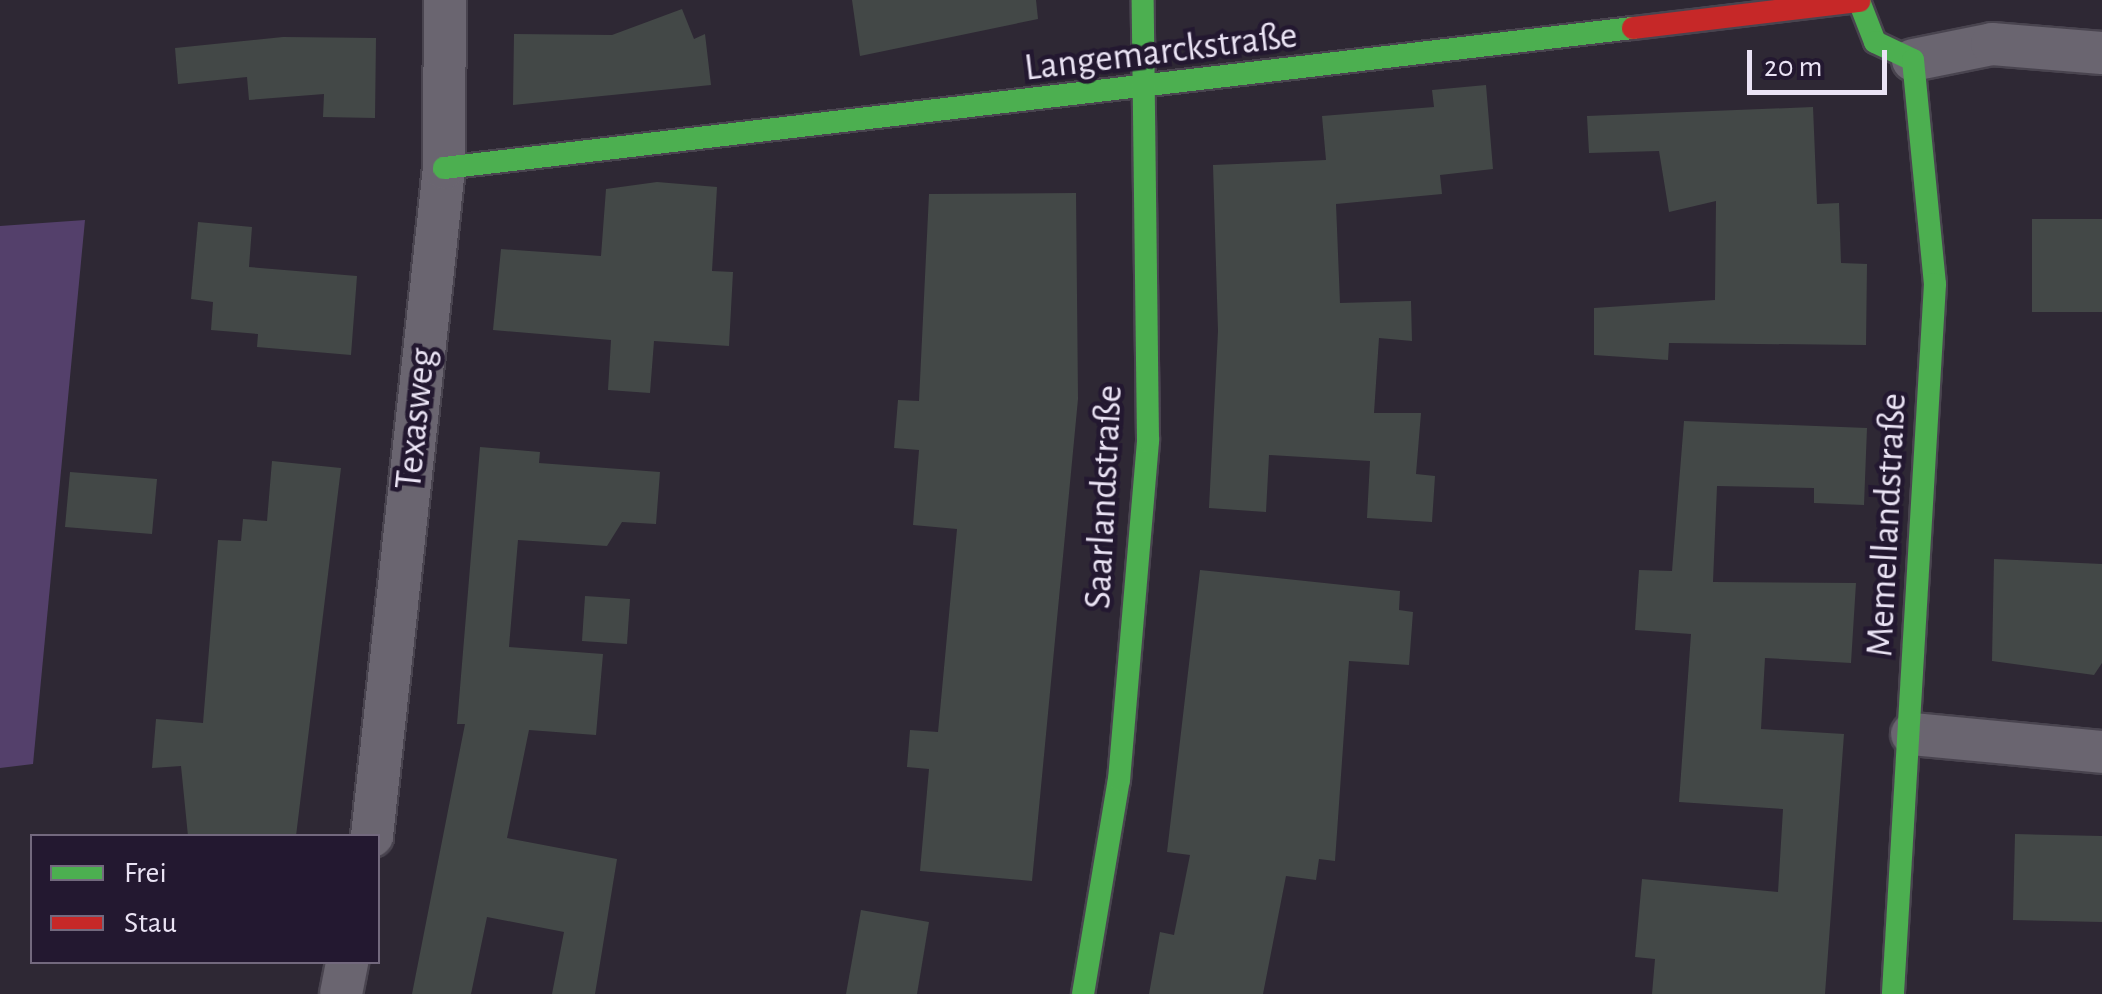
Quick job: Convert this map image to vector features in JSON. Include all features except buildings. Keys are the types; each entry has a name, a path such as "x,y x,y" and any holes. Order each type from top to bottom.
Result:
{"street":[{"name":"Texasweg","path":"372,834 444,168 445,0"},
{"name":"Saarlandstraße","path":"1083,994 1119,780 1148,440 1143,0"},
{"name":"Langemarckstraße","path":"444,168 1146,91 1859,1 1875,42 1913,60"},
{"path":"1913,60 1992,44 2102,54"},
{"name":"Memellandstraße","path":"1893,994 1912,734 1935,284 1913,60"},
{"path":"1912,734 2102,752"},
{"path":"340,994 347,964"}],"shaded area":[{"path":"85,220 33,764 0,768 0,226"}],"traffic: fast":[{"path":"1083,994 1119,780 1148,440 1143,0"},
{"path":"1859,1 1875,42 1913,60 1935,284 1893,994"},
{"path":"444,168 1633,28"}],"traffic: jam":[{"path":"1633,28 1859,1"}]}
